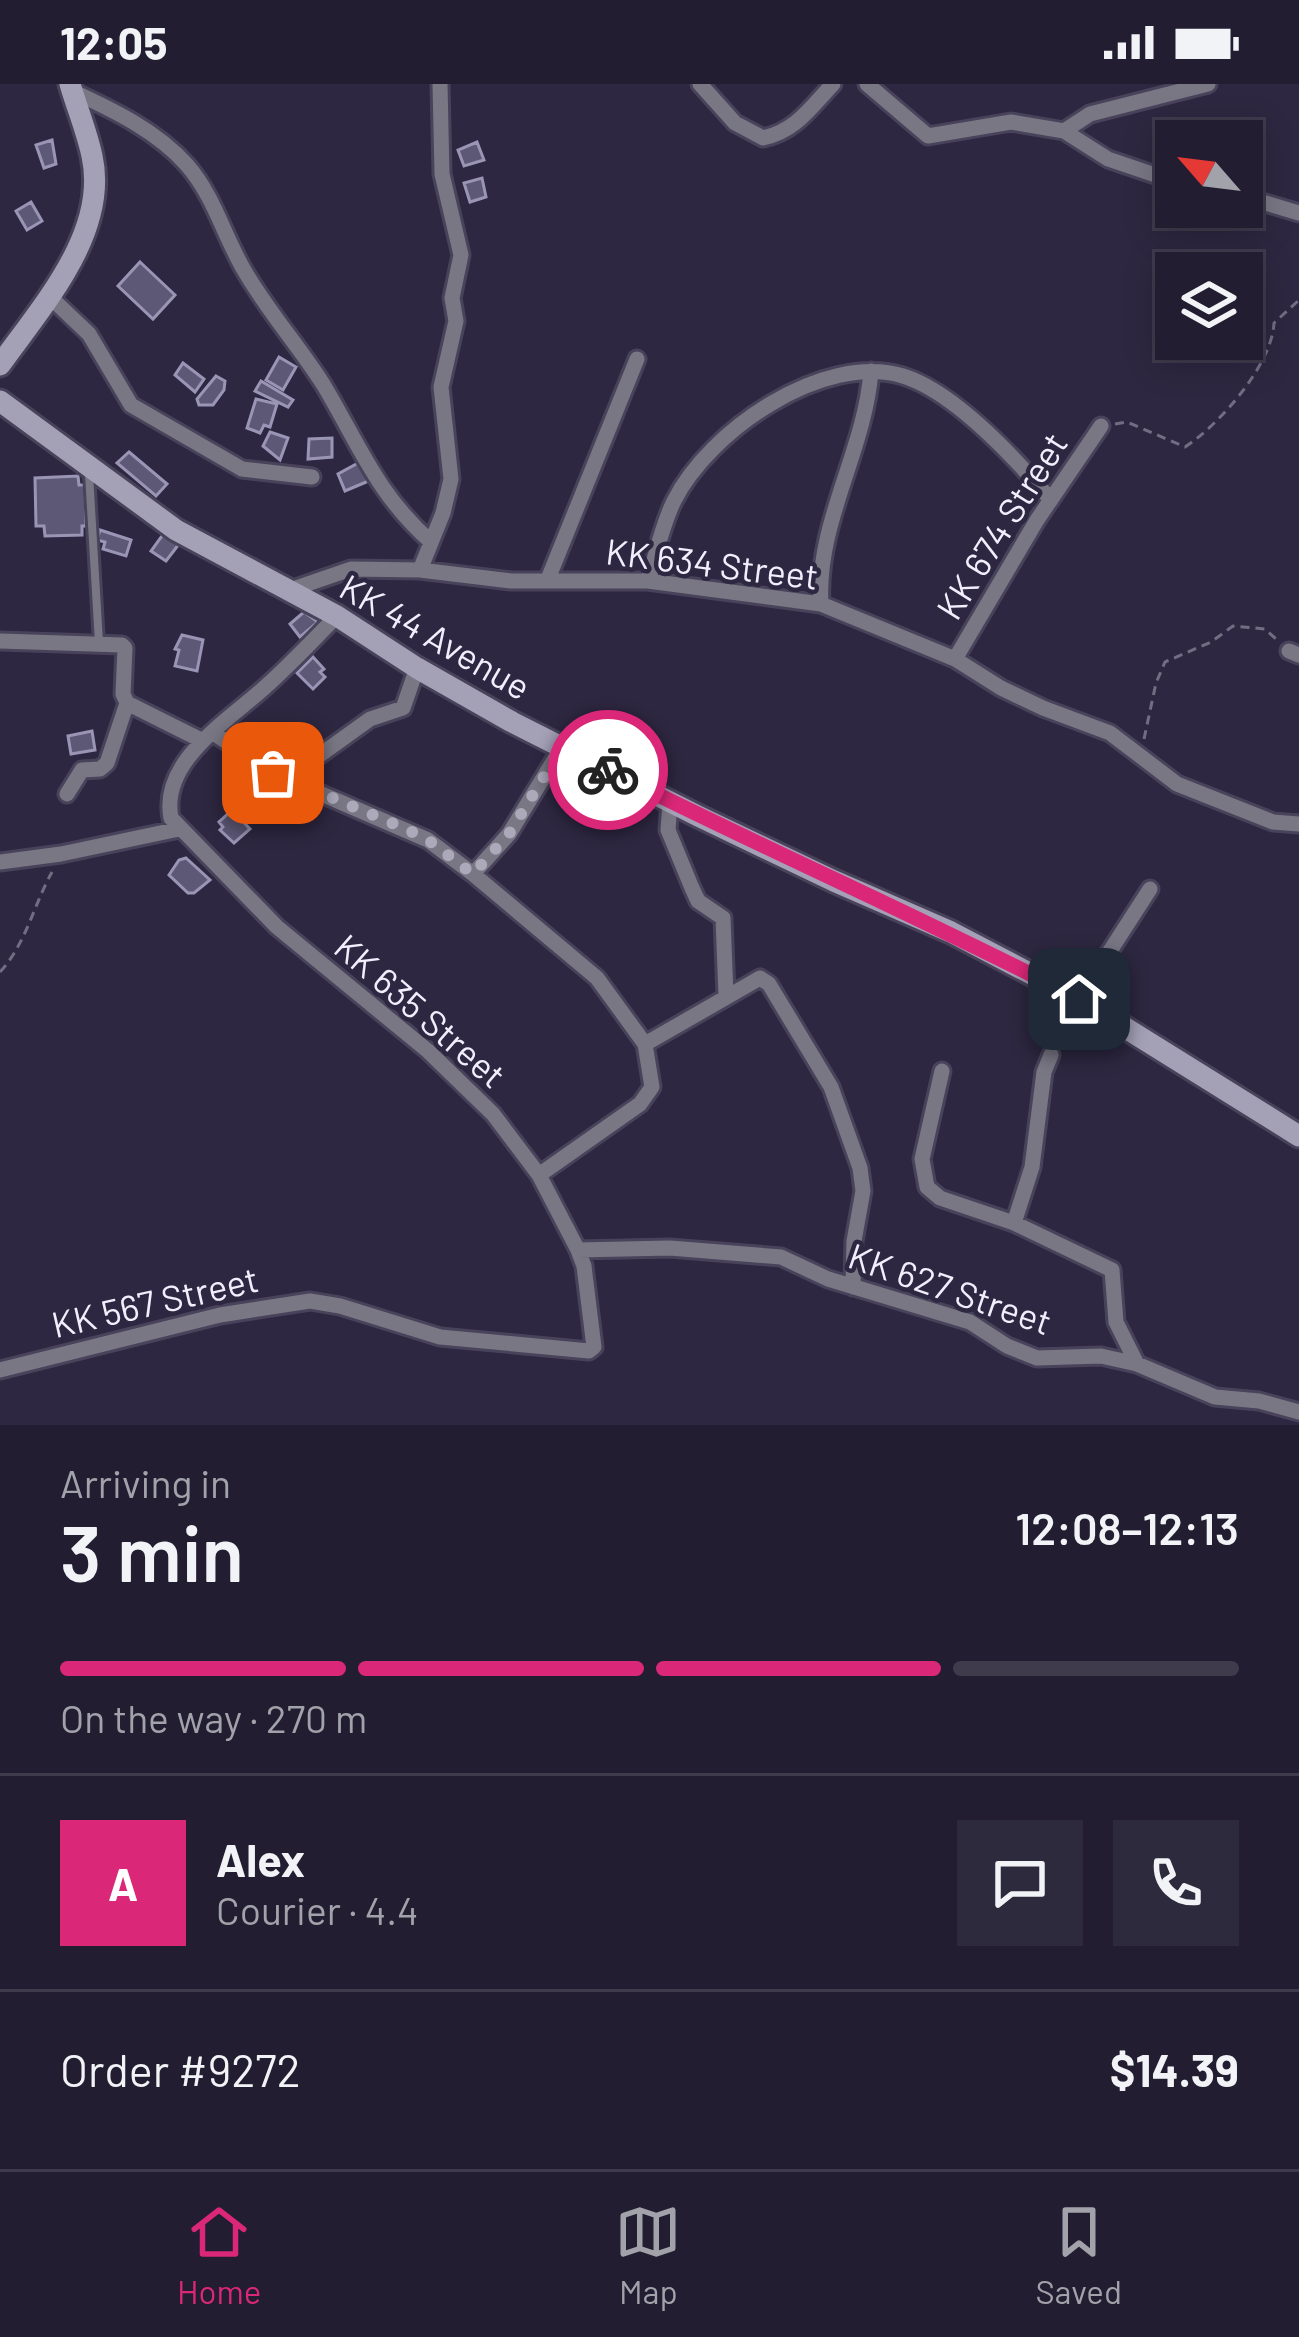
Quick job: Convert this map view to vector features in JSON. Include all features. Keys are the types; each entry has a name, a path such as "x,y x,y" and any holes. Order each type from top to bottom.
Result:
{"main road":[{"path":"0,365 76,250 91,214 93,159 71,88"},
{"name":"KK 44 Avenue","path":"0,401 176,530 337,616 417,668 670,802 951,932 1079,999 1295,1128"}],"street":[{"path":"420,570 451,478 441,387 456,321 452,298 461,255 442,174 435,84"},
{"path":"700,84 736,123 763,138 808,114 833,84"},
{"path":"867,84 928,136 1011,122 1064,131 1108,159 1155,175"},
{"path":"1064,131 1090,115 1208,84"},
{"path":"71,88 127,117 187,165 223,221 242,268 323,385 370,474 431,542"},
{"path":"1263,202 1299,213"},
{"path":"48,295 88,334 131,404 242,469 312,477"},
{"path":"548,579 638,359"},
{"path":"821,604 821,556 869,407 871,371"},
{"path":"648,581 674,501 712,448 796,388 871,371 908,378 979,425 1052,500"},
{"name":"KK 674 Street","path":"955,659 1102,426"},
{"name":"KK 634 Street","path":"287,591 351,569 420,570 511,581 648,581 821,604 955,659 1001,688 1111,733 1177,784 1274,822 1299,824"},
{"path":"0,862 179,829 168,801 177,775 208,736 265,688 337,616"},
{"path":"0,641 125,648 123,694 127,703 107,763 100,769 82,770 67,794"},
{"path":"314,760 370,719 403,708 417,668"},
{"path":"127,703 428,840 597,978 645,1044 652,1088 649,1095 539,1175"},
{"path":"473,874 509,834 562,747"},
{"path":"670,802 668,830 698,902 723,918 726,996"},
{"name":"KK 635 Street","path":"179,829 277,927 428,1051 493,1114 539,1175 578,1250 595,1339 589,1351 440,1337 325,1303"},
{"path":"1079,999 1150,889"},
{"path":"645,1044 726,996 760,978 765,980 831,1087 860,1168 863,1191 854,1241 853,1287"},
{"path":"1014,1222 1032,1167 1044,1072 1051,1055"},
{"path":"942,1070 922,1159 927,1186 950,1202 1014,1222 1112,1270 1116,1322 1137,1364"},
{"name":"KK 627 Street","path":"578,1250 649,1247 766,1254 853,1287 970,1322 1007,1346 1037,1358 1102,1357 1137,1364 1215,1397 1259,1401 1299,1412"},
{"name":"KK 567 Street","path":"0,1370 220,1315 284,1304 325,1303"}],"lane":[{"path":"89,466 98,643"}],"path":[{"path":"1102,426 1126,422 1185,447 1219,422 1257,366 1273,337 1274,323 1299,300"},
{"path":"1141,758 1156,683 1165,662 1211,642 1233,626 1265,629 1294,653"},
{"path":"0,972 30,923 36,899 61,854"}],"building":[{"path":"52,140 56,164 44,168 36,145"},
{"path":"477,142 484,160 464,166 458,150"},
{"path":"482,178 486,197 470,202 464,183"},
{"path":"31,202 42,221 27,230 16,211"},
{"path":"140,262 175,295 153,319 118,286"},
{"path":"279,357 296,367 283,390 266,380"},
{"path":"183,363 204,379 195,392 175,375"},
{"path":"216,376 225,381 224,390 213,405 199,405 197,399"},
{"path":"261,381 293,400 288,407 255,391"},
{"path":"256,399 277,404 270,427 264,425 260,433 247,428"},
{"path":"270,432 288,438 280,460 263,446"},
{"path":"332,438 332,457 308,459 309,439"},
{"path":"129,452 167,484 156,496 117,463"},
{"path":"360,462 371,480 345,491 338,474"},
{"path":"78,476 79,485 85,485 82,535 45,536 44,526 36,526 35,478"},
{"path":"100,530 131,540 126,556 103,549 105,542 97,540"},
{"path":"164,533 179,544 166,561 151,551"},
{"path":"304,612 318,622 300,637 290,624"},
{"path":"182,635 203,640 197,671 175,666 179,650 175,649"},
{"path":"313,657 325,677 313,689 297,673"},
{"path":"92,731 95,750 71,754 68,736"},
{"path":"232,810 250,829 234,843 220,830 219,822"},
{"path":"186,858 210,880 194,893 169,875"}],"way so far":[{"path":"273,773 428,840 473,874 509,834 562,747 608,770"}],"route":[{"path":"608,770 833,881 951,932 1079,999"}]}
